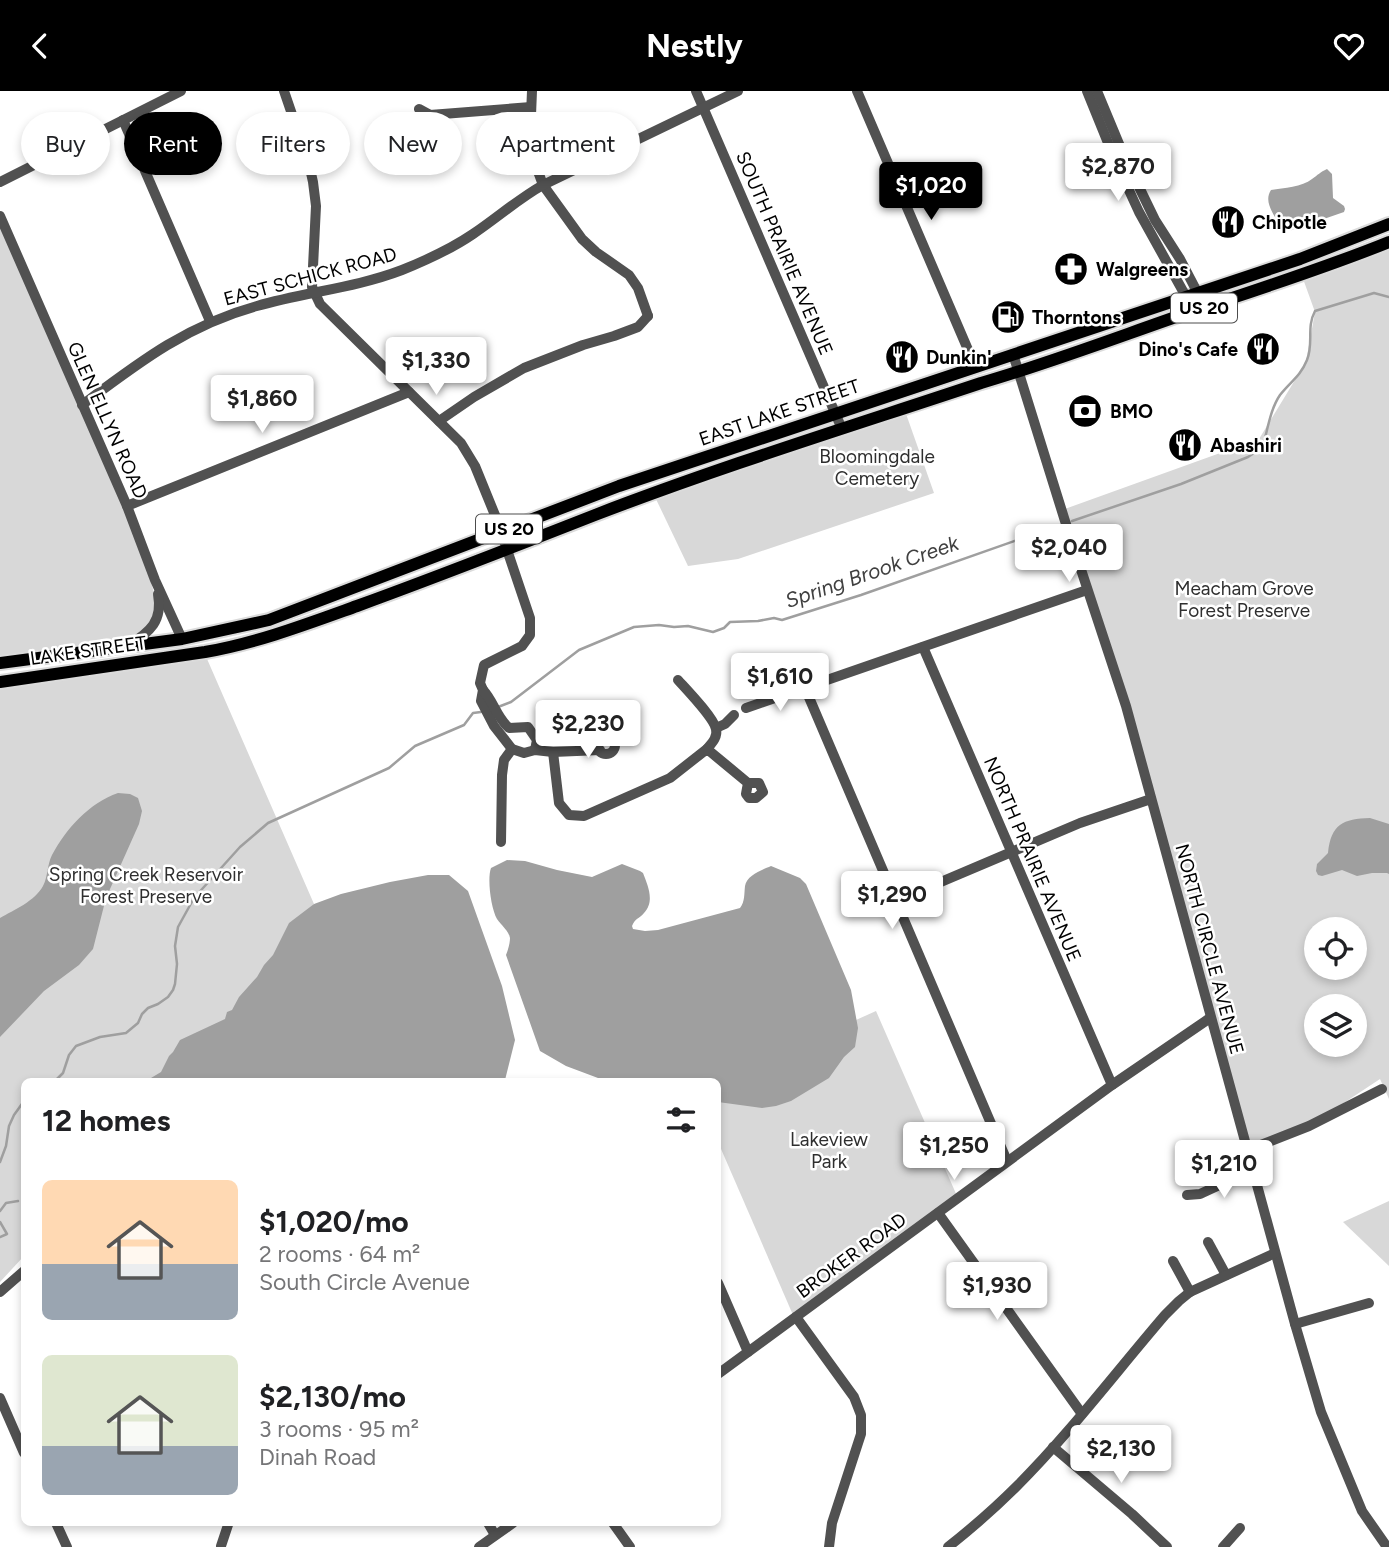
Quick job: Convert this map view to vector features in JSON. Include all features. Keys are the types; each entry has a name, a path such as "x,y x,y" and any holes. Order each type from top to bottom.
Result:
{"main road":[{"name":"EAST LAKE STREET","path":"182,639 269,620 619,486 1300,259 1389,224"},
{"name":"EAST LAKE STREET","path":"181,655 232,648 276,635 628,503 1302,276 1389,242"},
{"name":"LAKE STREET","path":"0,663 182,639"},
{"path":"181,655 182,639"},
{"name":"LAKE STREET","path":"0,682 181,655"}],"street":[{"path":"0,182 181,91"},
{"path":"284,91 309,164 314,188 314,294 320,304 461,443 475,466 508,549 530,618 530,635 522,646 484,665 480,683 491,709 494,726 512,749 524,753 536,750 600,750"},
{"path":"439,421 524,368 638,327 650,316 629,275 582,239 543,185 532,155 532,91"},
{"name":"SOUTH PRAIRIE AVENUE","path":"696,91 842,429"},
{"name":"EAST SCHICK ROAD","path":"82,405 136,364 210,321 260,305 375,279 432,257 472,235 518,200 543,185 738,91"},
{"path":"857,91 975,366"},
{"path":"1087,91 1139,212 1200,309"},
{"path":"1097,91 1155,220 1180,259 1192,295"},
{"path":"419,109 430,115 531,107"},
{"path":"123,120 210,321"},
{"name":"GLEN ELLYN ROAD","path":"0,216 182,639"},
{"name":"NORTH CIRCLE AVENUE","path":"1013,354 1126,706 1321,1412 1358,1503 1387,1547"},
{"path":"127,506 409,392"},
{"path":"127,646 147,634 160,615 155,580"},
{"path":"746,708 1087,590"},
{"name":"NORTH PRAIRIE AVENUE","path":"923,647 1112,1085"},
{"path":"553,752 559,803 569,815 584,816 670,778 707,749 716,738 716,728 678,680"},
{"path":"805,688 1007,1161"},
{"path":"491,709 509,728 528,727 537,740 536,750"},
{"path":"716,728 734,715"},
{"path":"501,842 502,775 504,760 512,749"},
{"path":"707,749 748,783"},
{"path":"896,901 1080,823 1151,799"},
{"name":"BROKER ROAD","path":"721,1372 1112,1085 1210,1018"},
{"path":"1248,1150 1309,1126 1381,1089"},
{"path":"1187,1195 1200,1194 1252,1170"},
{"path":"938,1213 1082,1414"},
{"path":"1208,1242 1226,1275"},
{"path":"948,1547 1016,1487 1054,1447 1165,1315 1190,1292 1275,1253"},
{"path":"1174,1261 1190,1292"},
{"path":"0,1292 21,1274"},
{"path":"721,1290 748,1352"},
{"path":"1295,1325 1370,1303"},
{"path":"796,1317 853,1397 861,1415 861,1434 831,1523 829,1547"},
{"path":"0,1398 21,1446"},
{"path":"1054,1447 1167,1547"},
{"path":"56,1526 66,1547"},
{"path":"220,1546 229,1526"},
{"path":"490,1526 495,1535"},
{"path":"479,1547 508,1526"},
{"path":"615,1526 630,1547"},
{"path":"1223,1547 1240,1528"}],"green space":[{"path":"0,224 123,507 151,582 156,610 144,632 127,643 0,661"},
{"name":"Meacham Grove Forest Preserve","path":"1389,244 1389,1099 1380,1079 1309,1126 1248,1150 1126,706 1062,510 1259,439 1306,362 1315,312 1302,276"},
{"name":"Bloomingdale Cemetery","path":"905,411 934,493 738,559 688,566 655,497"},
{"name":"Spring Creek Reservoir Forest Preserve","path":"204,652 314,904 268,969 176,1078 21,1078 21,1259 0,1282 0,683"},
{"name":"Lakeview Park","path":"876,1011 957,1196 793,1315 721,1149 721,1081"},
{"path":"1389,1201 1389,1266 1343,1222"}],"shaded area":[{"path":"1327,169 1332,174 1333,198 1344,206 1344,212 1289,231 1282,219 1277,221 1271,210 1268,198 1271,190 1303,184"},
{"path":"118,793 138,798 142,811 139,824 106,898 93,949 79,965 44,991 0,1037 0,918 24,905 39,891 45,882 52,855 79,818 97,803"},
{"path":"1370,818 1389,824 1389,874 1357,876 1342,870 1318,875 1317,864 1328,853 1335,829 1352,820"},
{"path":"507,860 525,861 592,877 622,864 640,871 643,873 650,898 644,913 632,926 633,929 645,931 740,908 746,882 755,873 771,866 800,878 806,884 851,990 858,1028 855,1047 829,1078 791,1101 762,1108 721,1102 721,1078 598,1078 566,1066 540,1051 506,955 510,938 495,914 490,893 491,868"},
{"path":"428,875 449,875 468,891 502,986 515,1040 506,1078 151,1078 161,1072 180,1040 225,1019 227,1012 232,1010 239,997 273,955 289,923 314,904 390,882"}],"waterway":[{"name":"Spring Brook Creek","path":"1264,442 1277,400 1307,360 1315,311 1374,293 1389,297"},
{"name":"Spring Brook Creek","path":"1072,521 1181,484 1248,457 1260,449"},
{"name":"Spring Brook Creek","path":"498,707 511,702 579,650 634,627 688,626 713,632 724,628 730,622 774,618 782,620 1057,526"},
{"name":"Spring Brook Creek","path":"58,1078 76,1046 100,1037 126,1033 138,1023 148,1008 168,997 175,984 178,927 194,898 240,847 268,823 389,768 415,746 464,725 473,713 481,712"},
{"name":"Spring Brook Creek","path":"0,1162 9,1126 21,1105"},
{"path":"0,1211 6,1203 18,1201"},
{"path":"0,1222 7,1234 0,1237"}],"place":[{"name":"Chipotle","path":"1228,222"},
{"name":"Walgreens","path":"1071,269"},
{"name":"Thorntons","path":"1008,317"},
{"name":"Dino's Cafe","path":"1263,349"},
{"name":"Dunkin'","path":"902,357"},
{"name":"BMO","path":"1085,411"},
{"name":"Abashiri","path":"1185,445"}]}
